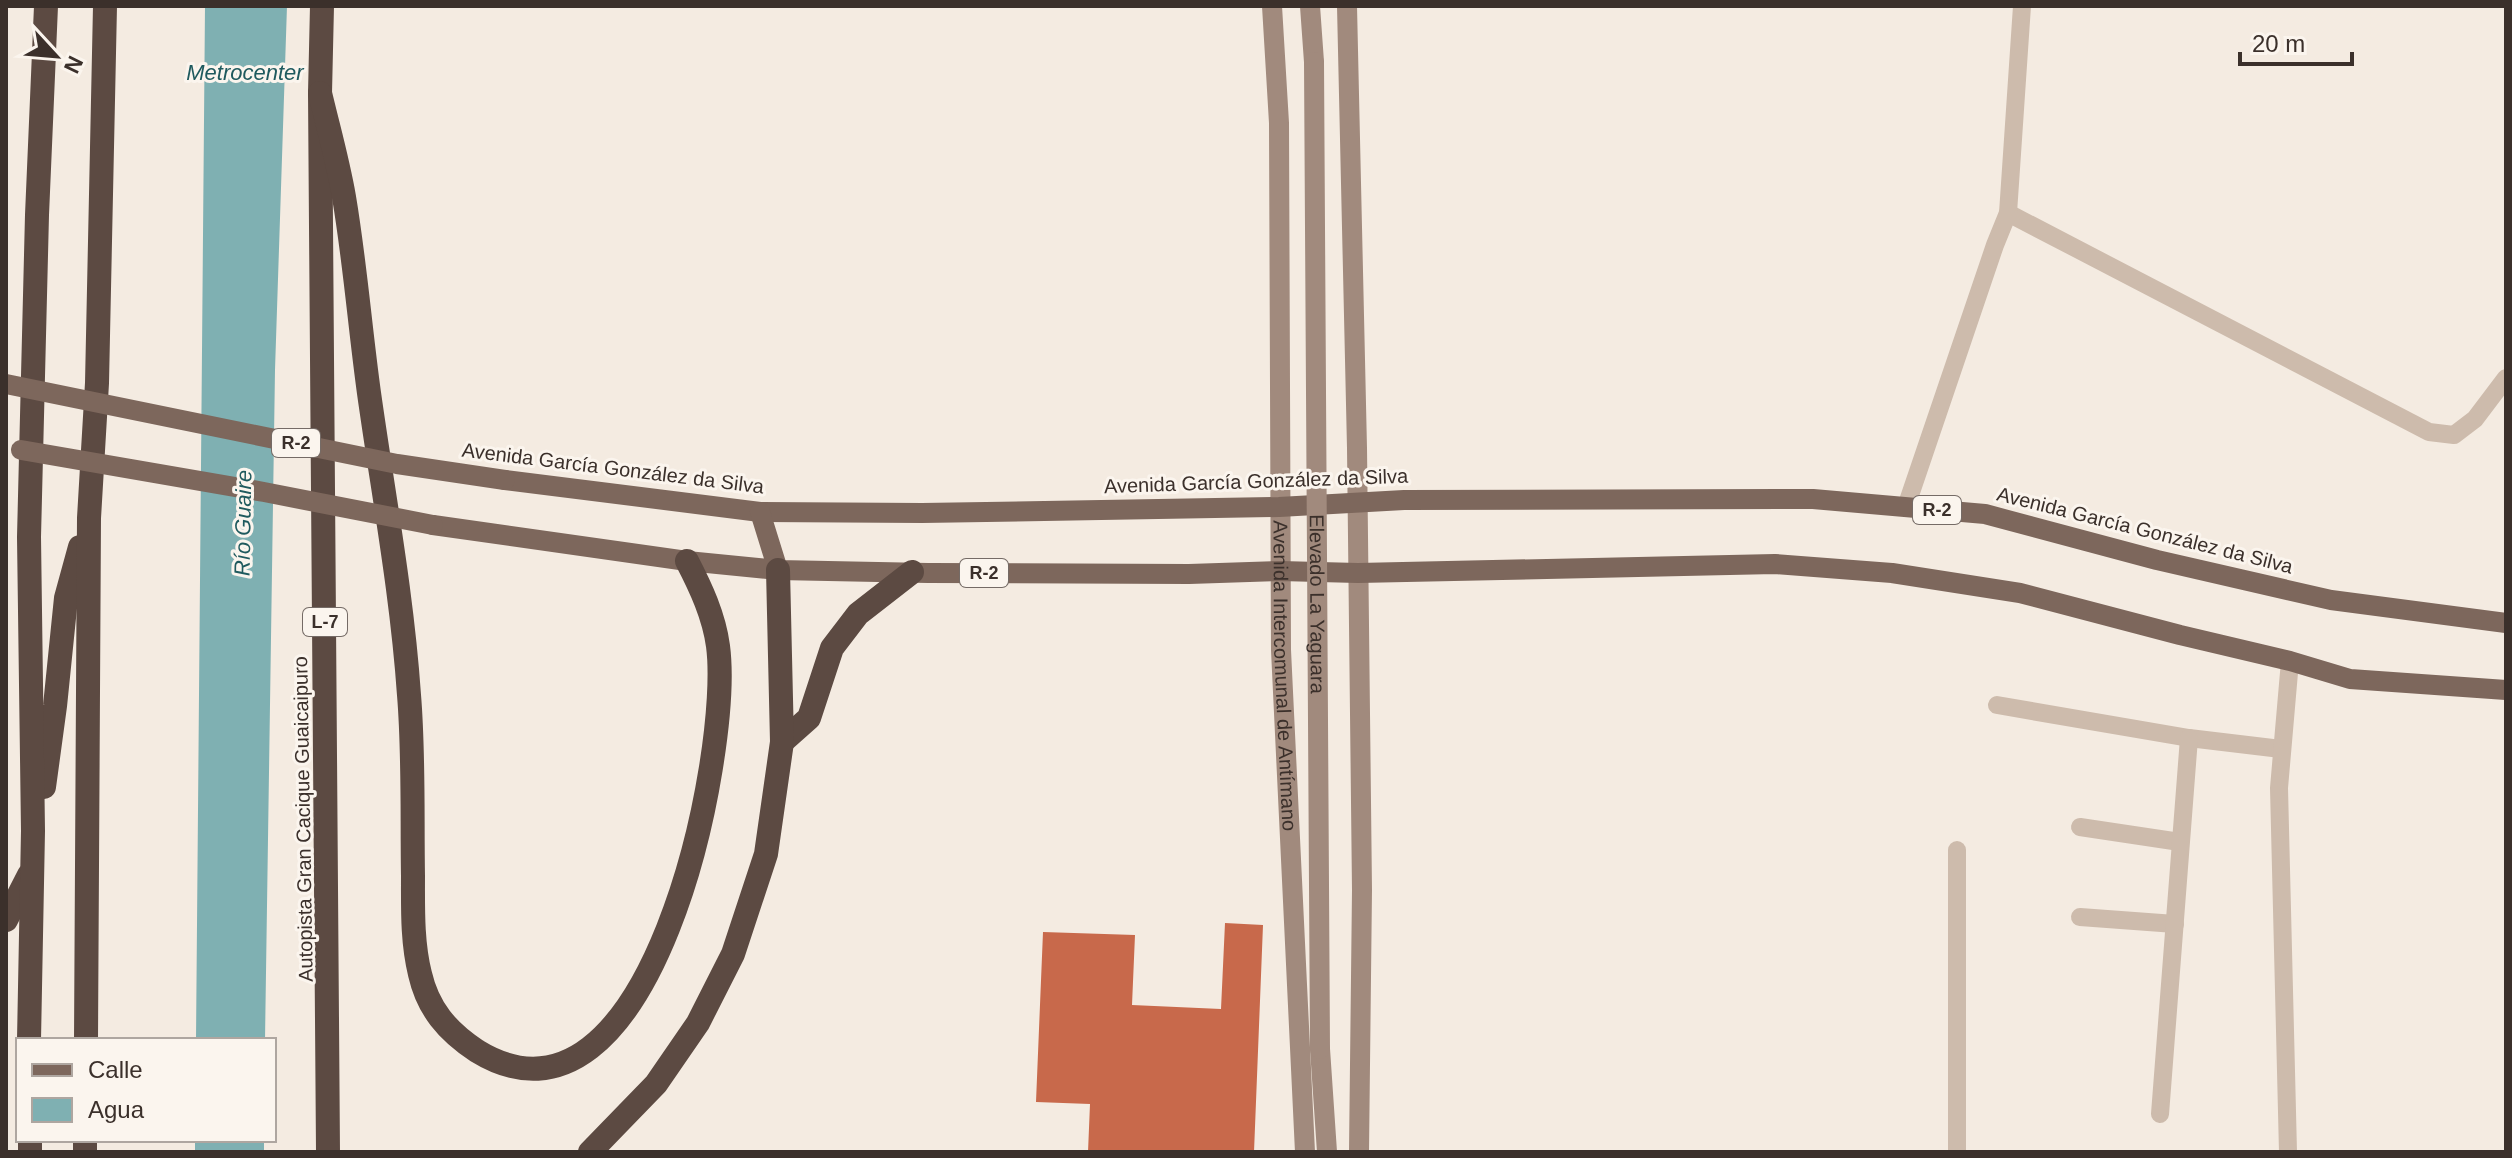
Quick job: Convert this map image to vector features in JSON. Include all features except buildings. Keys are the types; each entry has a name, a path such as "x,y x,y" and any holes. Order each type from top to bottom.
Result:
{"highway":[{"path":"29,1038 32,869 29,537 46,6"},
{"path":"86,1038 89,518 97,383 105,6"},
{"name":"Autopista Gran Cacique Guaicaipuro","path":"322,6 320,93 328,1152"},
{"path":"320,93 344,194 403,632 410,696 413,899 420,973 428,1002 442,1024 482,1054 505,1064 520,1069 556,1069 595,1050 637,998 681,898 711,771 718,694 718,646 706,599 687,561"},
{"path":"6,920 32,869 55,706 66,598 89,518"},
{"path":"590,1152 656,1084 698,1023 733,954 766,854 782,742 778,570"},
{"path":"782,742 809,718 832,648 858,614 912,572"}],"main road":[{"name":"Avenida Intercomunal de Antímano","path":"1272,6 1279,123 1281,650 1305,1152"},
{"path":"1310,6 1314,62"},
{"path":"1314,62 1317,6"},
{"path":"1347,6 1362,890 1359,1152"},
{"name":"Elevado La Yaguara","path":"1314,62 1320,1049"},
{"name":"Avenida García González da Silva","path":"6,384 397,464 760,512 922,513 1279,507 1404,500 1813,499 1985,514 2157,560 2331,600 2506,623"},
{"name":"R-2","path":"6,446 498,536 778,570 1358,573 1775,564 1892,573 2020,593 2350,679 2506,690"},
{"path":"760,512 778,570"},
{"path":"1319,1152 1320,1049"},
{"path":"1320,1049 1327,1152"}],"lane":[{"path":"1906,507 2008,213 2022,6"},
{"path":"2008,213 2429,432 2454,435 2475,419 2506,378"},
{"path":"2288,1152 2279,804 2290,661"},
{"path":"1997,705 2189,738 2281,749"},
{"path":"2160,1114 2189,738"},
{"path":"2080,827 2180,842"},
{"path":"1957,850 1957,1152"},
{"path":"2080,917 2175,924"}],"water":[{"name":"Metrocenter","path":"205,6 287,6 275,370 265,1038 196,1038"},
{"path":"195,1142 264,1142 264,1152 195,1152"}],"water label":[{"name":"Río Guaire","path":"243,523"}]}
